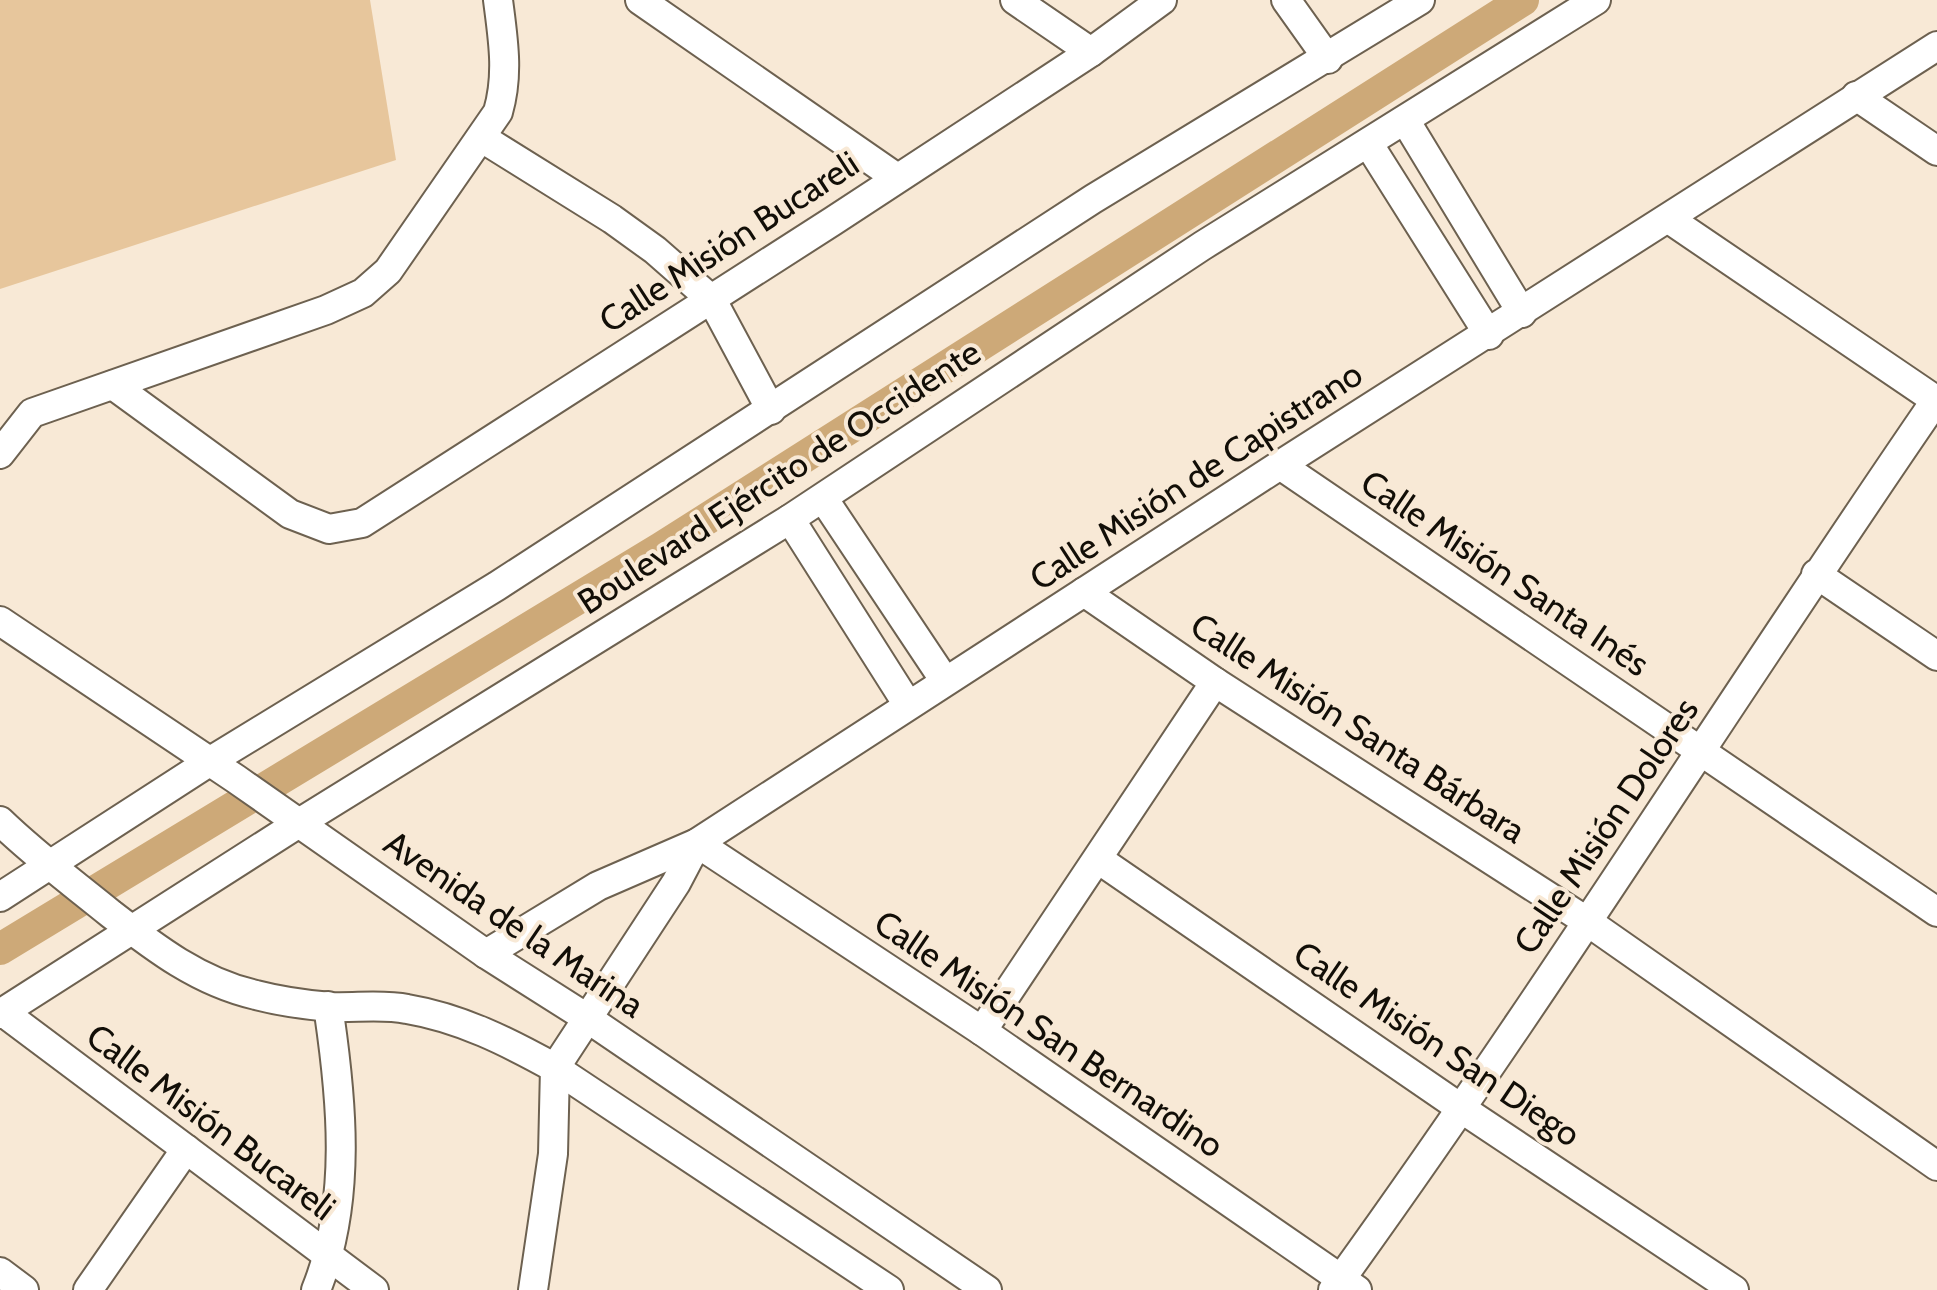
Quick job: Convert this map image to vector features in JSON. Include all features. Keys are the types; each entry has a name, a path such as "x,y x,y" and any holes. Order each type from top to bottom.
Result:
{"street":[{"path":"0,422 326,310 363,293 388,271 498,112 506,64 498,0"},
{"path":"640,0 898,178"},
{"path":"1015,0 1090,52"},
{"name":"Calle Misión Bucareli","path":"113,385 290,514 329,529 362,523 712,300 1090,52 1162,0"},
{"path":"1286,0 1328,59"},
{"name":"Boulevard Ejército de Occidente","path":"2,1013 123,924 290,817 790,519 1202,246 1596,0"},
{"name":"Boulevard Ejército de Occidente","path":"0,897 209,762 496,586 1093,199 1328,59 1399,5"},
{"name":"Calle Misión de Capistrano","path":"486,954 598,886 696,843 1937,46"},
{"path":"1856,96 1937,152"},
{"path":"1404,120 1522,313"},
{"path":"482,138 612,219 712,300 771,410"},
{"path":"1368,143 1488,335"},
{"path":"1668,219 1936,401"},
{"name":"Calle Misión Dolores","path":"1344,1286 1816,574 1936,401"},
{"path":"0,454 32,413"},
{"name":"Calle Misión Santa Inés","path":"1280,466 1937,912"},
{"path":"822,498 945,682"},
{"path":"790,519 908,706"},
{"path":"1816,574 1937,656"},
{"name":"Calle Misión Santa Bárbara","path":"1084,592 1215,682 1588,922 1937,1166"},
{"name":"Avenida de la Marina","path":"0,620 486,954 587,1018 987,1290"},
{"path":"982,1031 1215,682"},
{"path":"0,821 48,865 164,956 200,975 254,995 328,1006 404,1008 457,1021 506,1041 554,1068 889,1290"},
{"path":"533,1290 553,1154 554,1068 676,882 696,843"},
{"name":"Calle Misión San Bernardino","path":"696,843 982,1031 1344,1286"},
{"name":"Calle Misión San Diego","path":"1098,859 1734,1290"},
{"path":"316,1290 329,1257 340,1152 339,1083 328,1006"},
{"name":"Calle Misión Bucareli","path":"2,1013 374,1290"},
{"path":"88,1290 186,1149"},
{"path":"0,1272 24,1290"}],"shaded area":[{"path":"0,0 370,0 396,160 0,289"}],"waterway":[{"path":"0,949 661,548 1523,0"}]}
